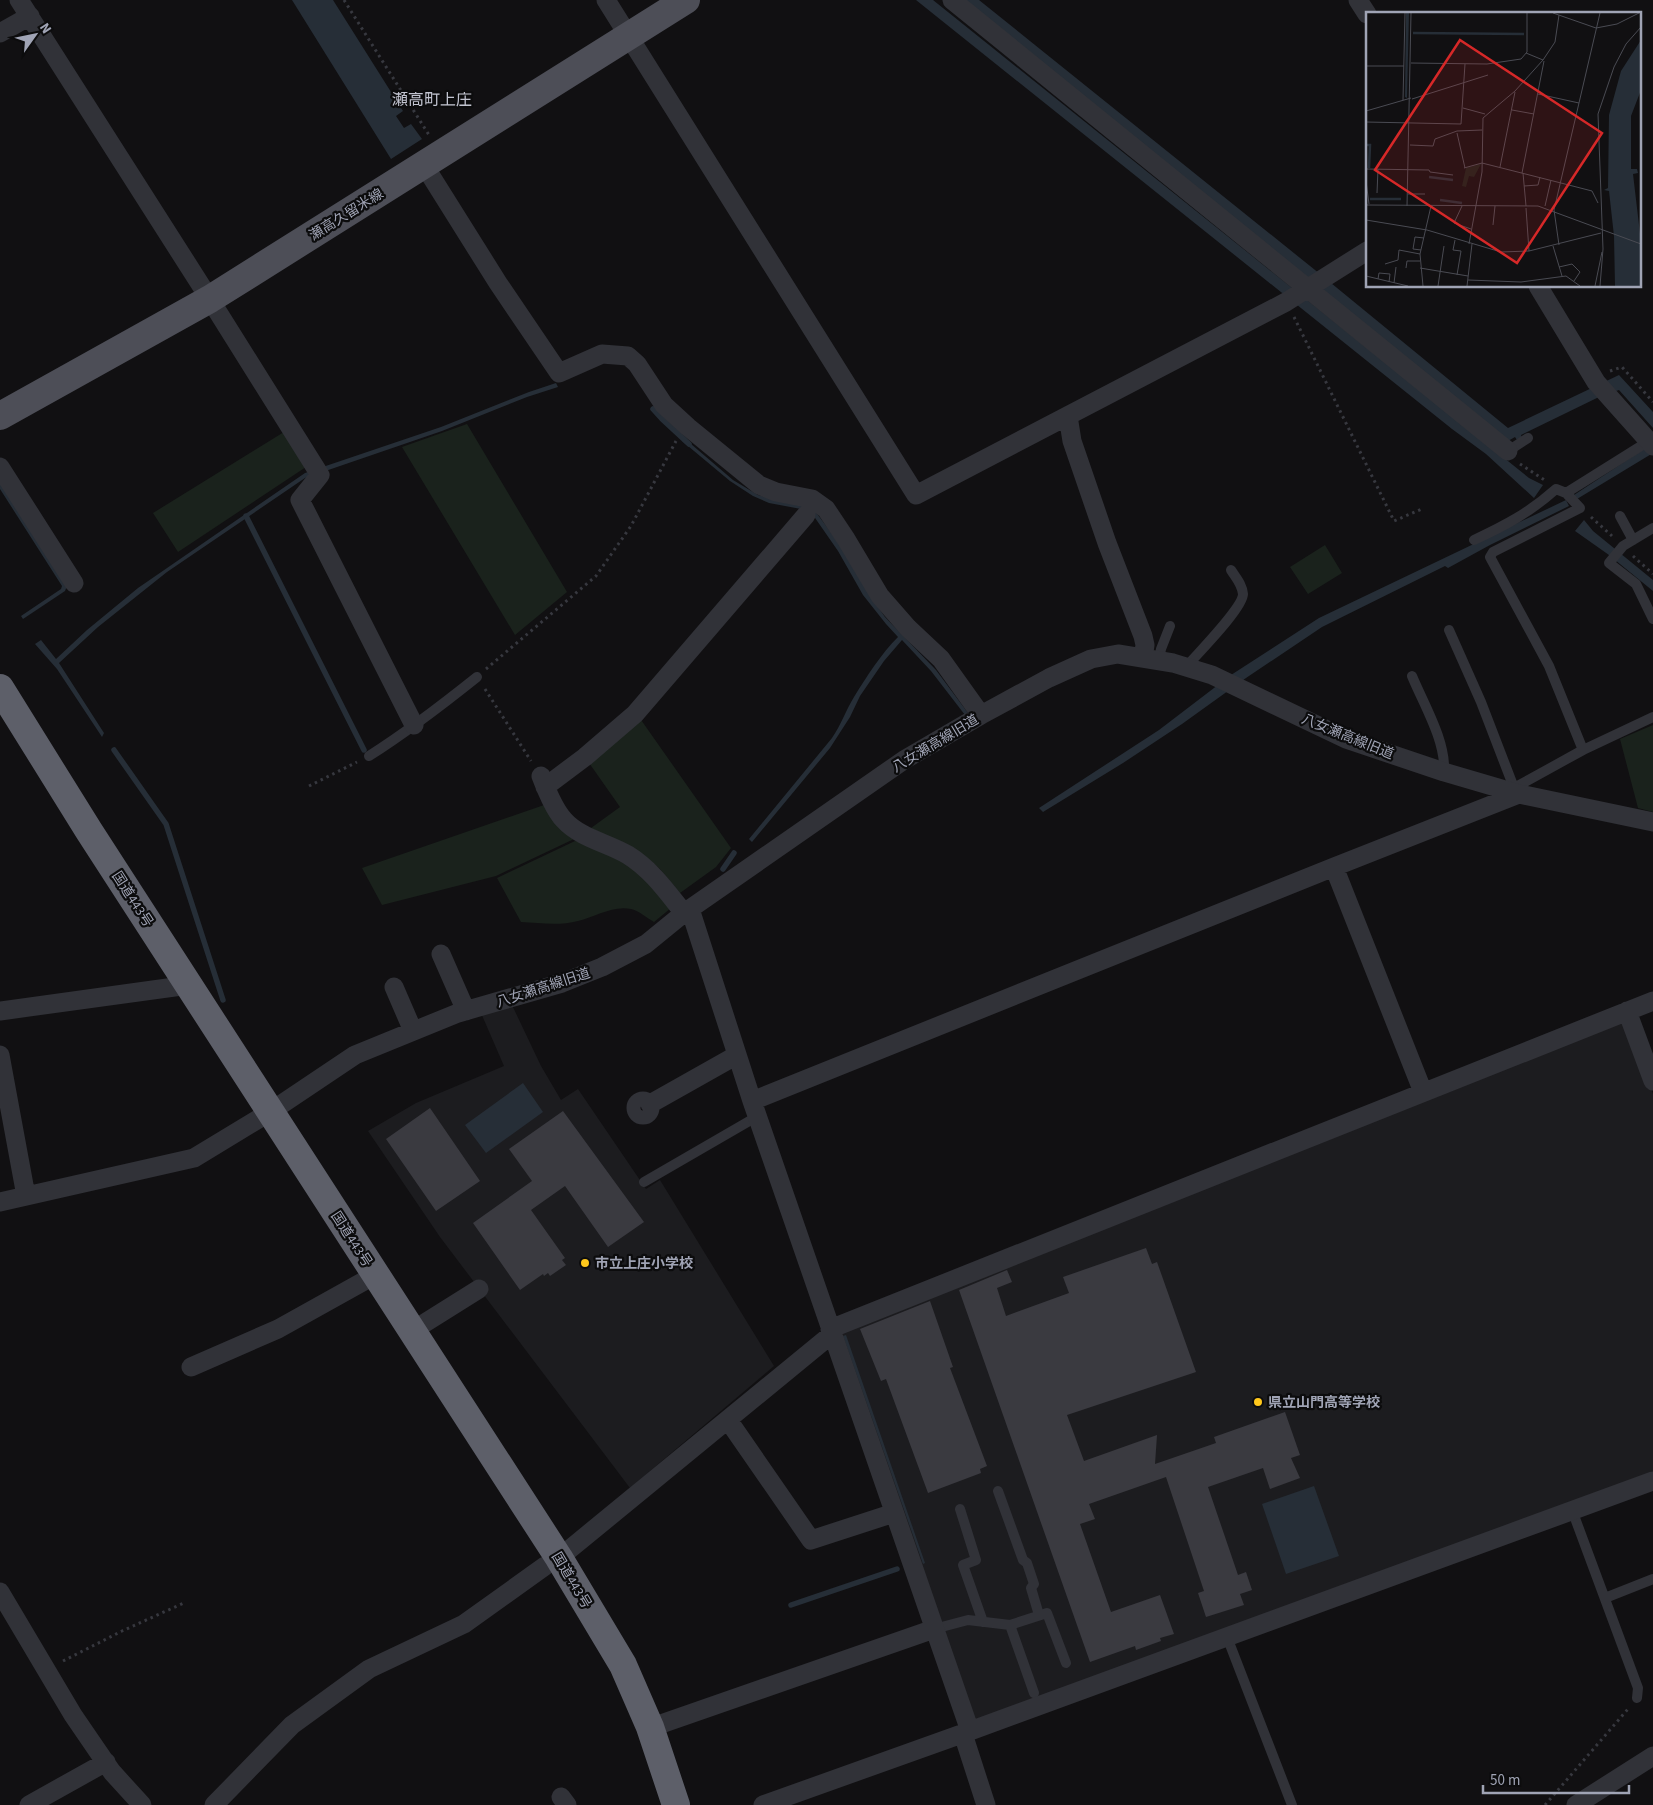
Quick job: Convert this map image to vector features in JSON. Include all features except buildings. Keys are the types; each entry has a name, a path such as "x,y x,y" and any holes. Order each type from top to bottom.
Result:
{"highway":[{"name":"国道443号","path":"3,699 412,1332 552,1562 622,1665 650,1727 676,1805"}],"main road":[{"name":"瀬高久留米線","path":"0,416 210,299 686,0"}],"street":[{"path":"19,0 320,475 300,500 414,725"},
{"path":"606,0 916,495 1286,302 1366,252"},
{"path":"952,0 1508,451"},
{"path":"1358,0 1366,12"},
{"path":"0,33 30,16"},
{"path":"433,160 498,283 559,373 602,354 628,356 637,364 664,405 759,486 776,492 812,499 826,509 880,596 908,628 941,660 980,715"},
{"path":"1539,288 1594,379 1651,443"},
{"path":"1068,416 1072,441 1078,460 1151,659"},
{"path":"0,467 74,583"},
{"path":"806,515 635,714 585,756 543,781 563,820 578,831 628,855 653,874 687,911 934,1628 967,1732 986,1805"},
{"name":"八女瀬高線旧道","path":"0,1202 194,1158 270,1112 355,1055 466,1011 562,983 602,968 646,944 687,911 904,760 980,715 1049,678 1091,659 1118,654 1186,667 1212,675 1346,739 1444,772 1516,792 1653,822"},
{"path":"755,1109 1334,866 1516,792"},
{"path":"1334,866 1423,1092"},
{"path":"441,954 466,1011"},
{"path":"0,1011 188,985"},
{"path":"394,987 413,1031"},
{"path":"214,1805 292,1725 369,1669 464,1624 552,1562 728,1420 831,1332 1653,1001"},
{"path":"1627,1011 1653,1081"},
{"path":"0,1055 26,1196"},
{"path":"650,1104 736,1055"},
{"path":"191,1367 278,1329 375,1275"},
{"path":"412,1332 479,1289"},
{"path":"728,1420 811,1540 894,1513"},
{"path":"763,1805 1653,1480"},
{"path":"0,1592 73,1715 106,1762 142,1805"},
{"path":"661,1724 934,1628"},
{"path":"1576,1805 1653,1756"},
{"path":"29,1805 106,1762"}],"lane":[{"path":"1508,451 1528,438"},
{"path":"1474,540 1517,520 1561,491 1651,443"},
{"path":"1561,491 1580,508 1493,552 1490,557 1549,666 1583,750"},
{"path":"1620,516 1633,540"},
{"path":"1653,528 1623,546 1609,564 1636,584 1653,619"},
{"path":"1186,667 1233,614 1243,596 1241,586 1230,570"},
{"path":"1151,659 1161,648 1170,626"},
{"path":"1449,630 1481,702 1516,792 1583,750 1653,717"},
{"path":"1412,676 1442,746 1445,761 1444,772"},
{"path":"369,756 429,716 477,677"},
{"path":"644,1182 755,1109"},
{"path":"998,1491 1023,1560 1027,1563 1034,1584 1031,1588 1039,1615"},
{"path":"960,1509 976,1560 963,1565 983,1622"},
{"path":"1572,1510 1638,1688 1637,1698"},
{"path":"1605,1598 1653,1579"},
{"path":"934,1628 968,1620 1010,1625 1047,1613 1066,1663"},
{"path":"1010,1625 1034,1693"},
{"path":"1227,1637 1292,1805"}],"path":[{"path":"344,0 433,160"},
{"path":"1286,302 1394,521 1424,508"},
{"path":"1594,379 1615,368 1622,367 1653,402"},
{"path":"543,781 477,677 596,576 631,526 676,441 688,427"},
{"path":"1508,451 1528,470 1561,491"},
{"path":"309,786 369,756"},
{"path":"46,1670 122,1631 186,1602"},
{"path":"1545,1805 1637,1698"}],"shaded area":[{"path":"292,0 333,0 403,111 396,116 404,128 411,124 422,139 391,159"},
{"path":"916,0 933,0 1529,478 1543,485 1534,498 1486,454 1452,429"},
{"path":"961,0 979,0 1508,428 1619,375 1653,412 1653,428 1619,390 1601,396 1521,435 1522,438 1517,440 1515,437 1508,441"},
{"path":"556,383 558,387 527,397 442,431 305,478 167,572 98,627 59,663 104,733 102,737 57,669 35,644 41,640 56,659 87,630 138,588 305,473 441,427"},
{"path":"467,424 567,592 515,635 402,447"},
{"path":"284,432 306,467 178,552 153,513"},
{"path":"684,438 733,480 758,495 812,509 838,542 870,596 885,617 936,670 968,713 965,715 931,671 902,640 884,661 860,696 850,717 830,748 752,842 749,839 832,738 864,681 898,637 863,595 838,551 813,515 801,509 769,503 753,496 730,481 682,441"},
{"path":"1653,443 1653,453 1577,499 1574,495"},
{"path":"0,481 67,586 65,591 23,619 21,616 61,589 62,586 0,489"},
{"path":"1566,500 1569,506 1448,568 1445,566 1322,627 1123,763 1043,812 1039,808 1159,730 1231,675 1319,618"},
{"path":"1584,520 1593,531 1653,580 1653,591 1609,555 1575,531"},
{"path":"1325,545 1342,573 1308,594 1290,567"},
{"path":"639,717 731,848 716,867 680,893 660,869 641,853 591,828 620,807 587,760"},
{"path":"1653,725 1653,812 1638,808 1620,739"},
{"path":"547,804 574,839 496,876 382,905 362,868"},
{"path":"575,841 589,843 637,870 671,908 654,922 637,911 624,908 611,910 571,923 521,922 497,878"},
{"name":"市立上庄小学校","path":"512,1005 541,1066 561,1100 578,1089 646,1189 660,1180 774,1366 630,1488 440,1237 368,1131 416,1103 504,1066 481,1013"},
{"name":"県立山門高等学校","path":"1625,1019 1653,1094 1653,1474 979,1722 971,1719 838,1330"},
{"path":"523,1083 543,1112 486,1153 465,1125"},
{"path":"846,1335 925,1563 923,1564 843,1336"},
{"path":"1314,1486 1339,1556 1286,1574 1262,1504"}],"waterway":[{"path":"653,409 689,444"},
{"path":"246,516 364,750"},
{"path":"114,750 166,824 223,1000"},
{"path":"723,869 734,853"},
{"path":"791,1605 897,1569"}],"place":[{"name":"市立上庄小学校","path":"585,1263"},
{"name":"県立山門高等学校","path":"1258,1402"}],"district":[{"name":"瀬高町上庄","path":"432,99"}]}
